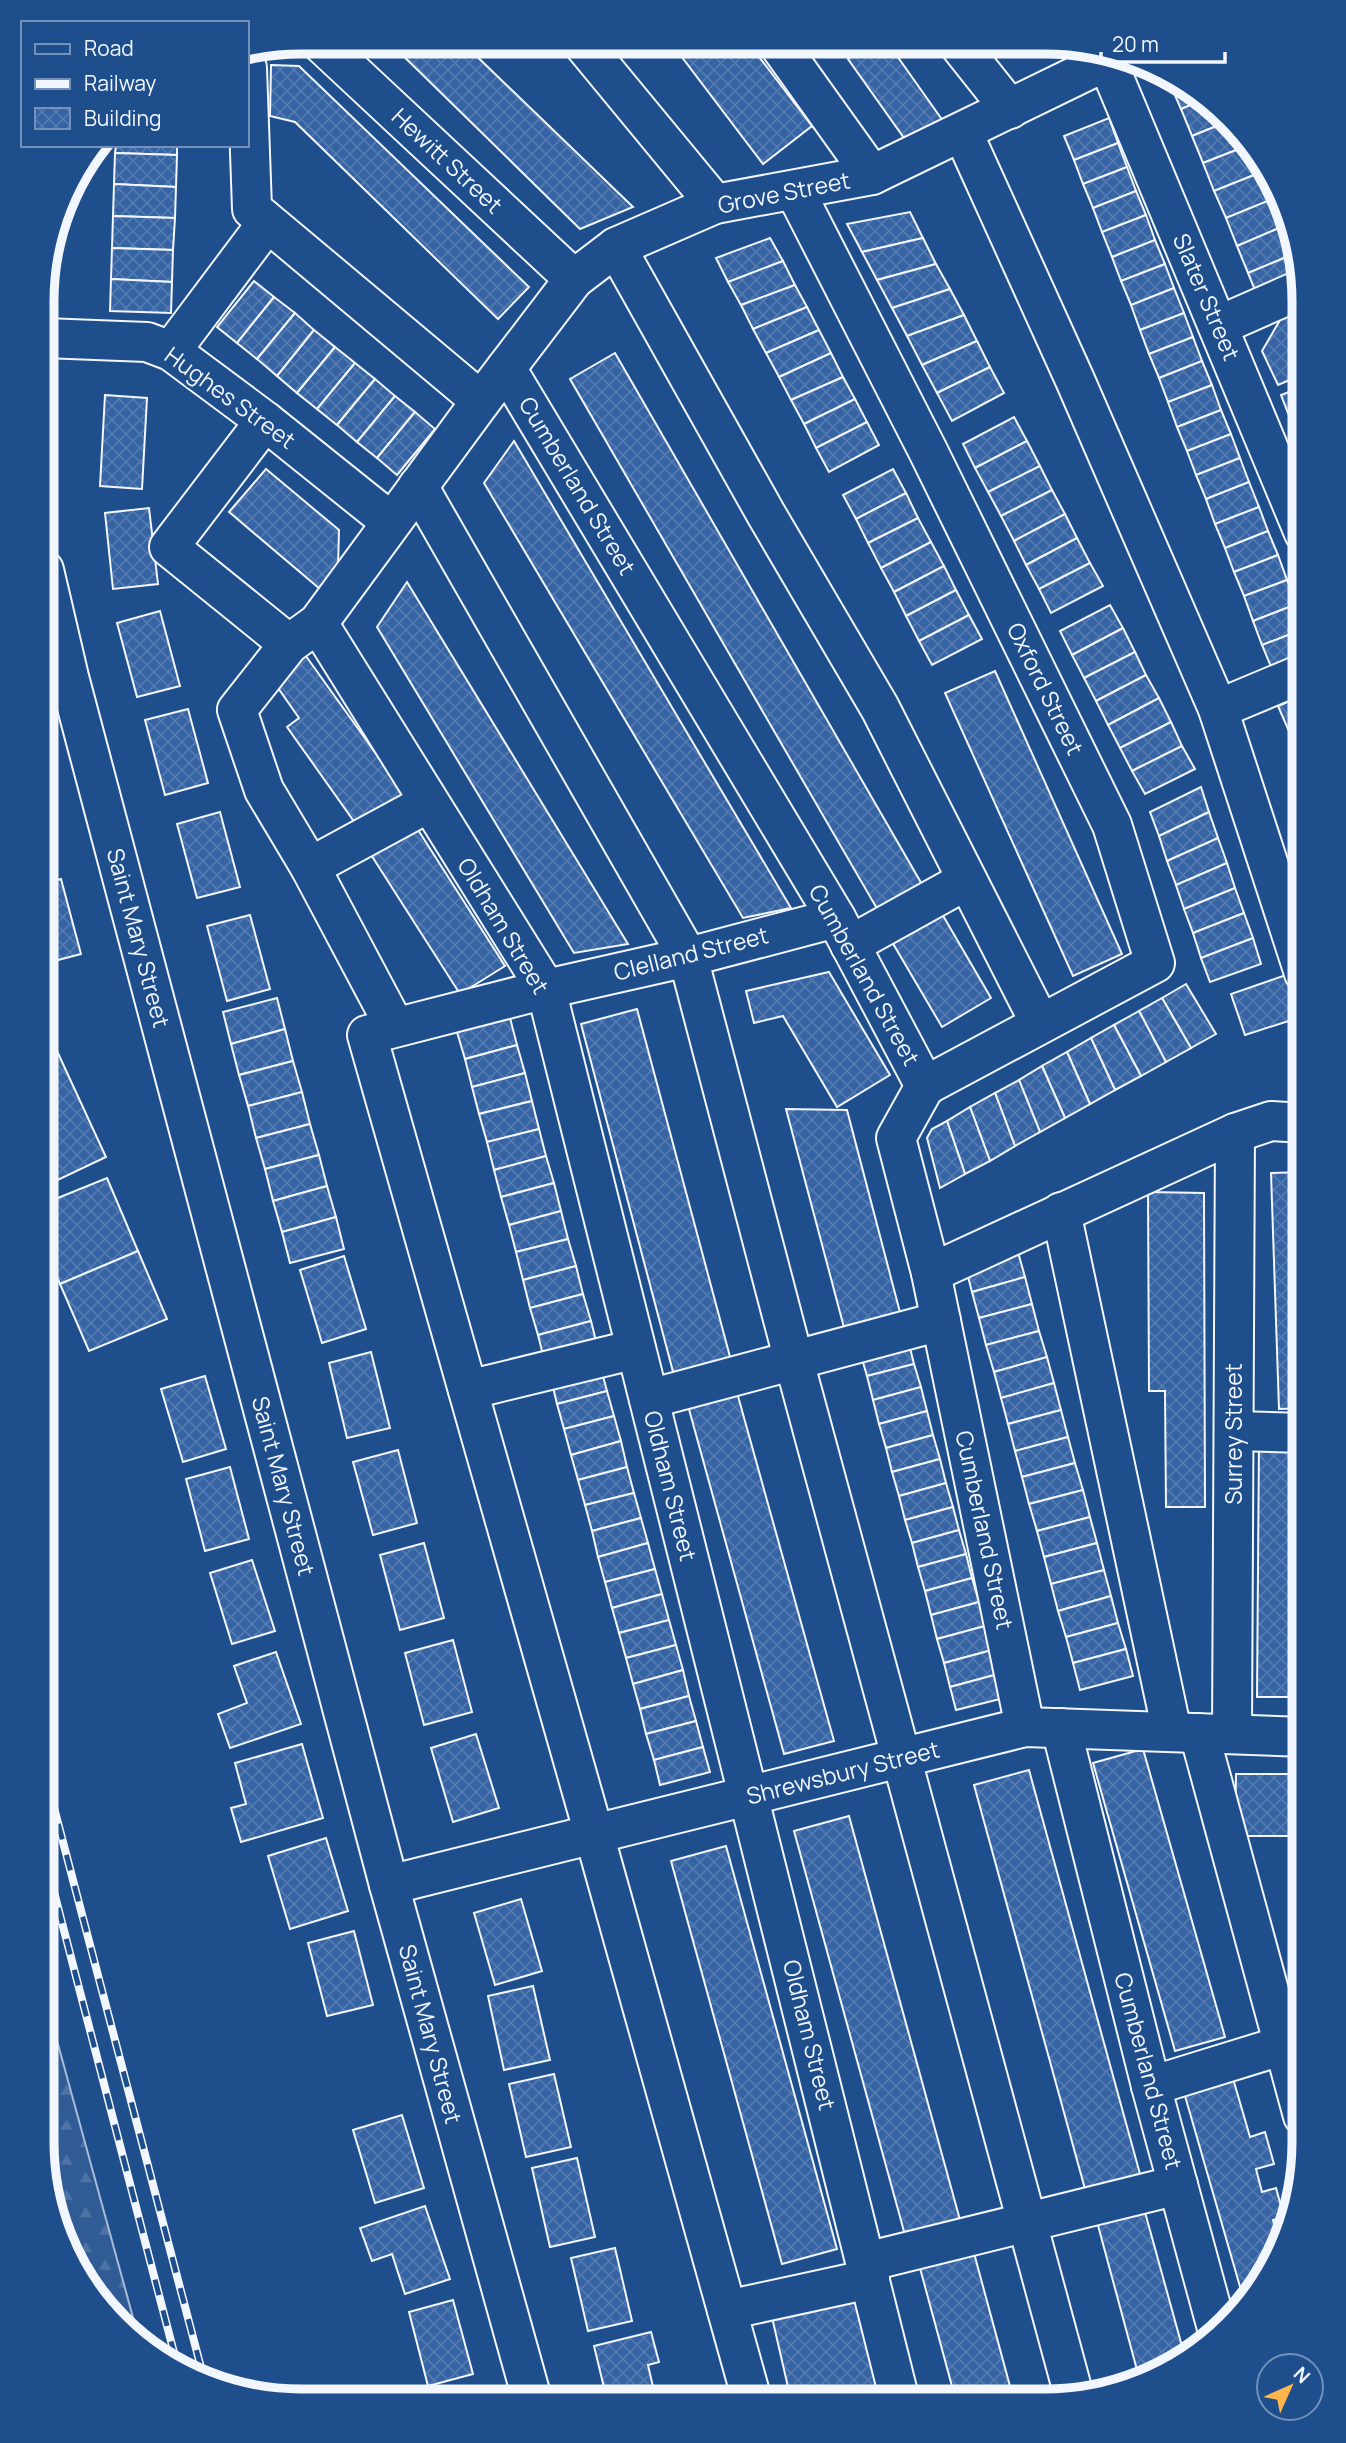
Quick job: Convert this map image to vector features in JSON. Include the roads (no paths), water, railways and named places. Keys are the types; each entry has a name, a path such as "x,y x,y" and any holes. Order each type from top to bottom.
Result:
{"street":[{"path":"786,54 872,175"},
{"path":"966,54 1010,109"},
{"name":"Hewitt Street","path":"334,55 574,279"},
{"path":"592,55 715,204"},
{"name":"Grove Street","path":"310,867 264,790 237,710 303,633 391,522 574,279 616,247 715,204 872,175 1105,62"},
{"name":"Slater Street","path":"1116,65 1292,504"},
{"path":"248,96 252,209 481,401"},
{"path":"963,133 1219,709 1292,936"},
{"name":"Oxford Street","path":"795,191 934,463 1112,825 1156,963 925,1086"},
{"path":"171,351 267,223"},
{"path":"616,247 766,514 880,708 1040,1023"},
{"path":"1219,326 1291,294"},
{"name":"Hughes Street","path":"54,338 147,342 171,351 265,421 391,522"},
{"name":"Cumberland Street","path":"506,368 843,932 925,1086 896,1138 1043,1727 1151,2086 1214,2321"},
{"name":"Oldham Street","path":"265,421 169,547 303,633 428,803 546,989 897,2389"},
{"path":"418,486 688,957 794,1361 1072,2387"},
{"name":"Saint Mary Street","path":"54,613 72,690 389,1885 529,2389"},
{"path":"1219,709 1292,678"},
{"path":"395,1027 310,867 428,803"},
{"name":"Clelland Street","path":"468,1390 367,1035 546,989 688,957 843,932 967,880"},
{"path":"931,1273 1235,1133 1270,1121 1292,1122"},
{"name":"Surrey Street","path":"1201,1733 1235,1431 1235,1133"},
{"path":"1062,1212 1292,2077"},
{"path":"649,1399 941,1321"},
{"path":"636,1349 468,1390 749,2389"},
{"path":"1235,1431 1292,1433"},
{"name":"Shrewsbury Street","path":"389,1885 1043,1727 1292,1737"},
{"path":"1151,2086 1283,2045"},
{"path":"727,2310 1028,2223 1178,2185"}],"railway":[{"path":"54,1808 201,2367"},
{"path":"54,1892 174,2354"}]}
